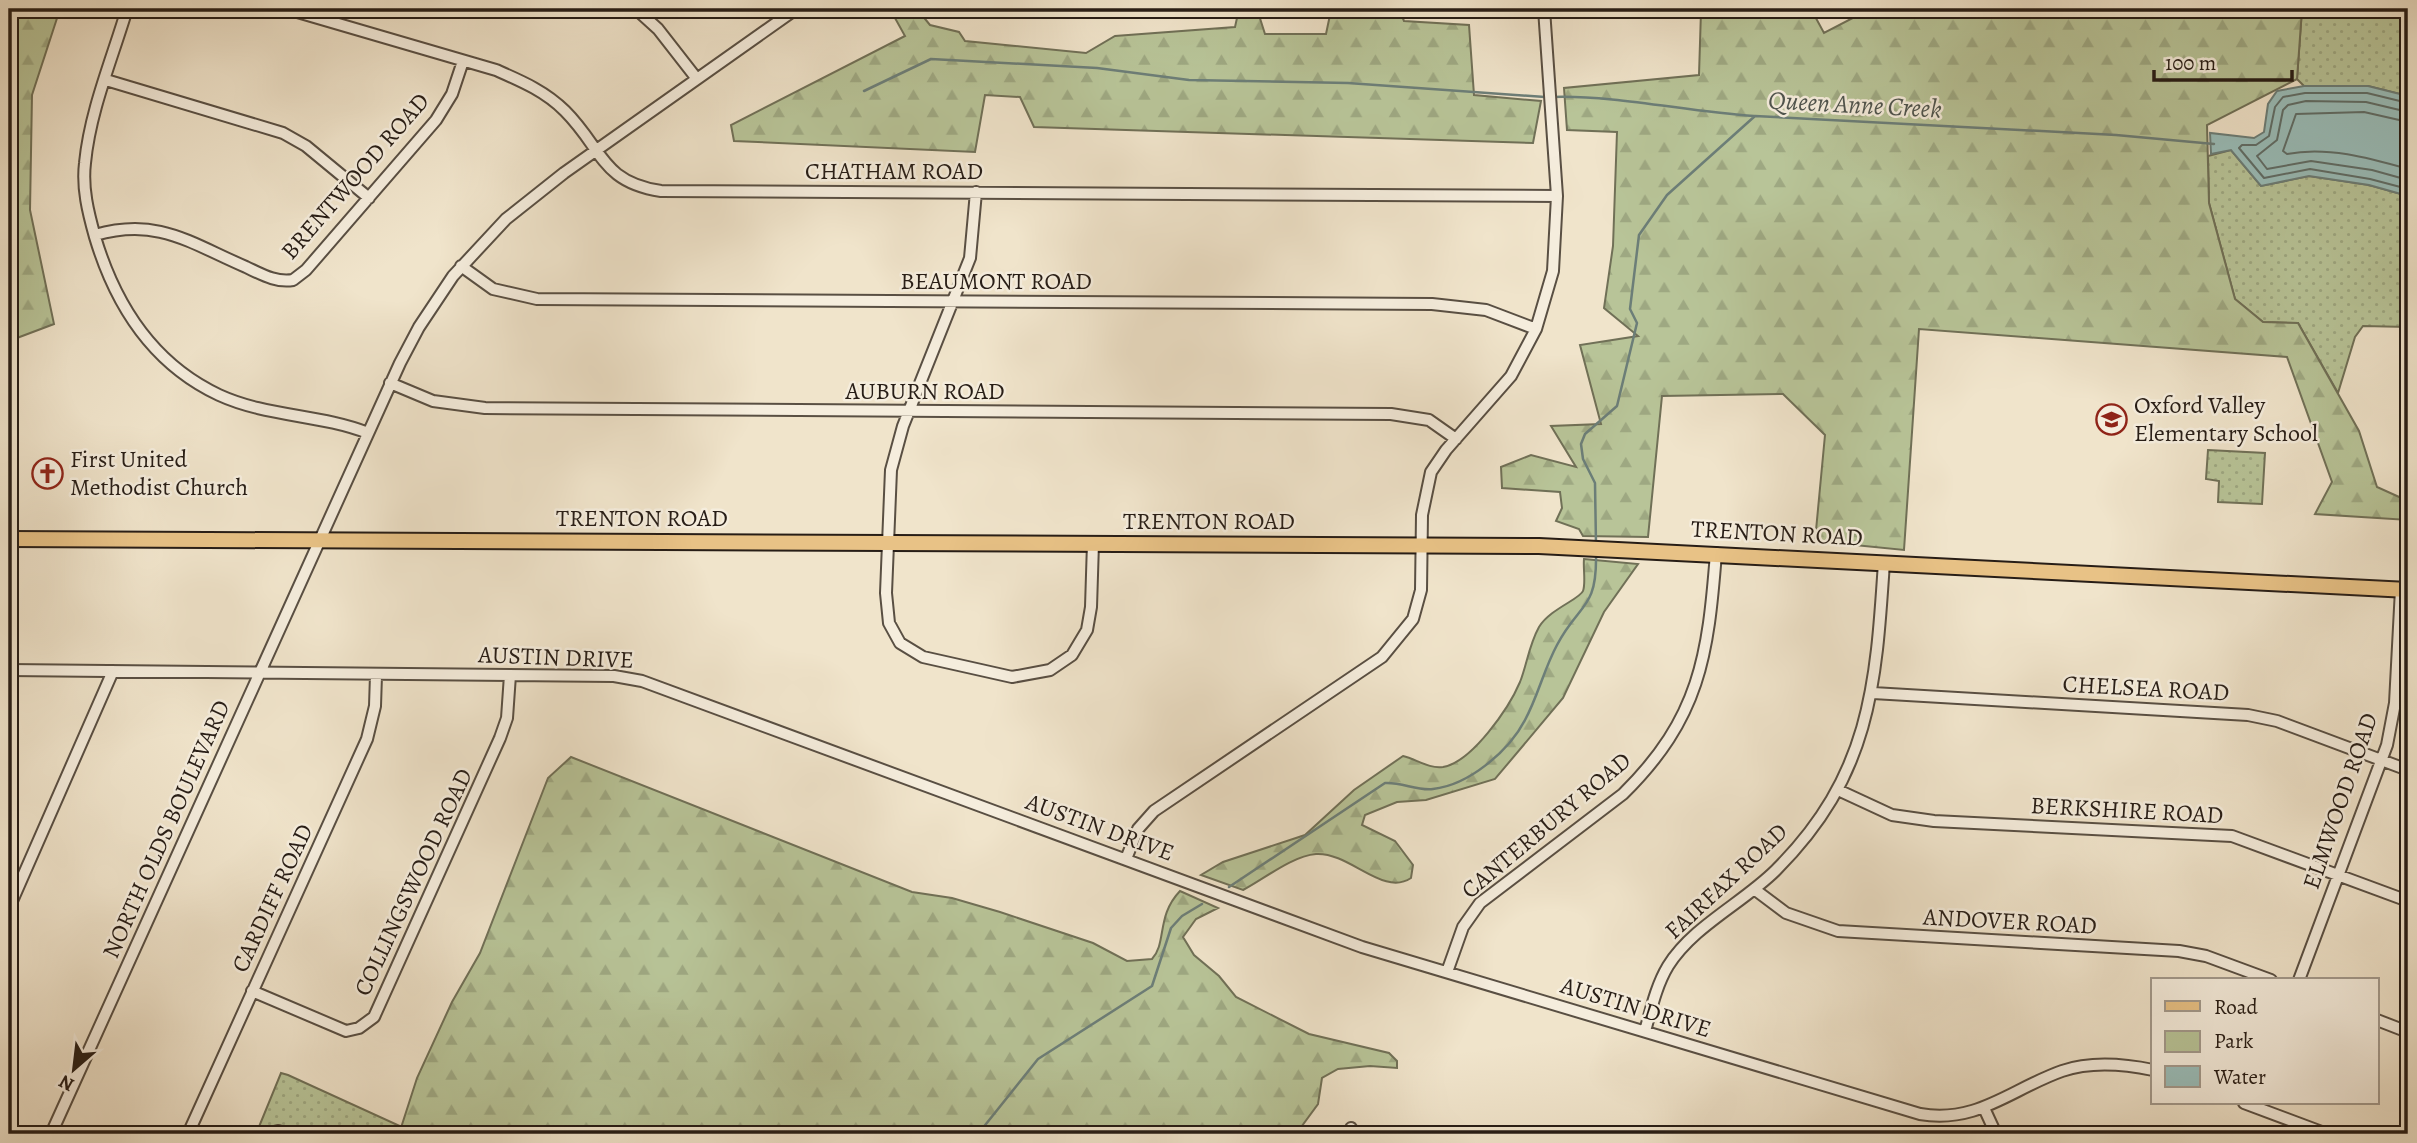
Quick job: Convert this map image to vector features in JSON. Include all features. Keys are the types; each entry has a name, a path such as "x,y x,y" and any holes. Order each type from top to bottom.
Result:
{"main road":[{"name":"TRENTON ROAD","path":"9,540 1587,547 2405,589"}],"street":[{"path":"127,9 84,165 87,204 104,267 128,314 154,348 183,373 213,392 245,405 331,419 369,433"},
{"name":"CHATHAM ROAD","path":"287,9 496,70 546,95 567,113 622,180 661,191 1557,196"},
{"path":"636,9 658,29 697,79"},
{"name":"NORTH OLDS BOULEVARD","path":"51,1134 390,383 419,327 461,266 506,219 697,79 781,13 796,9"},
{"path":"1126,859 1138,829 1154,811 1354,677 1392,647 1417,610 1422,590 1426,489 1437,462 1511,376 1536,329 1553,271 1557,196 1544,9"},
{"name":"BRENTWOOD ROAD","path":"95,234 128,227 151,228 270,278 288,281 306,270 446,105 463,61"},
{"path":"106,80 283,133 306,146 369,198"},
{"path":"976,192 973,246 954,302 909,411 891,470 886,612 900,643 923,657 1012,677 1038,675 1059,666 1082,640 1091,607 1093,543"},
{"name":"BEAUMONT ROAD","path":"461,266 493,289 537,299 1432,304 1486,310 1536,329"},
{"name":"AUBURN ROAD","path":"390,383 433,401 485,408 1413,415 1429,420 1456,439"},
{"name":"CANTERBURY ROAD","path":"1447,972 1463,928 1480,903 1623,794 1644,773 1675,730 1691,699 1704,660 1716,553"},
{"name":"FAIRFAX ROAD","path":"1645,1031 1660,983 1670,964 1698,934 1754,889 1815,825 1838,790 1859,742 1873,693 1878,662 1884,562"},
{"name":"ELMWOOD ROAD","path":"2300,978 2382,760 2395,703 2405,589"},
{"name":"AUSTIN DRIVE","path":"9,670 614,676 642,681 1362,947 1920,1114 1951,1118 1983,1108 2070,1069 2115,1065 2151,1070"},
{"path":"9,908 113,671"},
{"name":"CARDIFF ROAD","path":"188,1134 367,739 375,706 376,675"},
{"name":"COLLINGSWOOD ROAD","path":"252,991 346,1031 359,1028 373,1017 500,738 507,718 510,675"},
{"name":"CHELSEA ROAD","path":"1873,693 2248,715 2277,721 2408,770"},
{"name":"BERKSHIRE ROAD","path":"1838,790 1892,815 1920,819 2232,836 2408,901"},
{"name":"ANDOVER ROAD","path":"1754,889 1799,920 1838,931 2187,952 2265,978"},
{"path":"2378,1020 2408,1032"},
{"path":"2249,1104 2327,1134"},
{"path":"1983,1108 1996,1134"},
{"path":"266,1134 278,1131 288,1134"}],"green space":[{"path":"9,9 60,9 32,95 30,210 54,324 9,341"},
{"path":"890,9 917,9 930,25 959,32 965,41 1086,53 1115,36 1235,27 1239,9 1257,9 1265,34 1326,34 1330,15 1399,9 1404,21 1469,25 1474,95 1541,101 1533,143 1034,127 1020,97 985,95 975,152 734,141 731,125 905,36"},
{"path":"1811,9 1824,33 1870,9 2302,9 2297,79 2207,125 2209,203 2235,299 2263,322 2298,323 2359,431 2377,487 2408,501 2408,520 2315,514 2332,482 2287,357 1919,329 1904,550 1815,541 1825,435 1783,394 1662,396 1648,537 1583,536 1579,529 1556,521 1562,508 1560,492 1502,488 1501,467 1531,455 1576,467 1551,426 1601,424 1580,345 1638,336 1604,308 1613,246 1617,132 1567,130 1564,88 1699,75 1701,11"},
{"path":"2302,9 2408,9 2408,96 2368,86 2304,86 2297,79"},
{"path":"2231,150 2261,186 2309,176 2369,185 2408,196 2408,327 2363,326 2355,337 2338,393 2298,323 2263,322 2235,299 2209,203 2208,156"},
{"path":"2208,450 2265,453 2262,504 2218,502 2219,481 2206,479"},
{"path":"1584,559 1638,564 1604,612 1563,698 1495,779 1426,800 1397,802 1365,815 1362,825 1395,841 1413,865 1411,878 1389,882 1329,855 1316,854 1288,863 1243,890 1201,875 1223,862 1305,835 1354,790 1403,756 1443,767 1466,755 1488,732 1515,693 1539,627 1550,615 1583,591"},
{"path":"571,757 912,892 952,898 1000,912 1093,943 1127,961 1152,959 1157,953 1168,910 1180,891 1218,908 1196,919 1183,937 1194,955 1219,976 1236,997 1309,1034 1389,1053 1397,1061 1397,1068 1370,1066 1338,1069 1322,1078 1318,1104 1296,1134 399,1134 417,1078 452,1002 480,953 548,778"},
{"path":"281,1073 402,1127 399,1134 256,1134"}],"water":[{"path":"2304,86 2368,86 2408,96 2408,196 2369,185 2309,176 2261,186 2231,150 2211,154 2210,133 2254,138 2264,132 2268,104 2277,91"}],"waterway":[{"path":"864,91 931,59 1097,68 1189,80 1348,83 1545,97"},
{"path":"1552,97 1628,101 1754,116"},
{"name":"Queen Anne Creek","path":"1596,545 1595,483 1583,459 1581,444 1585,434 1617,406 1637,323 1630,309 1639,235 1667,195 1755,116 2116,135 2214,144"},
{"name":"Queen Anne Creek","path":"1229,887 1385,783 1433,789 1460,781 1486,765 1518,732 1534,702 1557,645 1590,597 1596,573 1596,555"},
{"name":"Queen Anne Creek","path":"978,1134 1038,1059 1152,986 1171,928 1182,916 1202,904"}],"place":[{"name":"Oxford Valley Elementary School","path":"2111,419"},
{"name":"First United Methodist Church","path":"47,473"}]}
